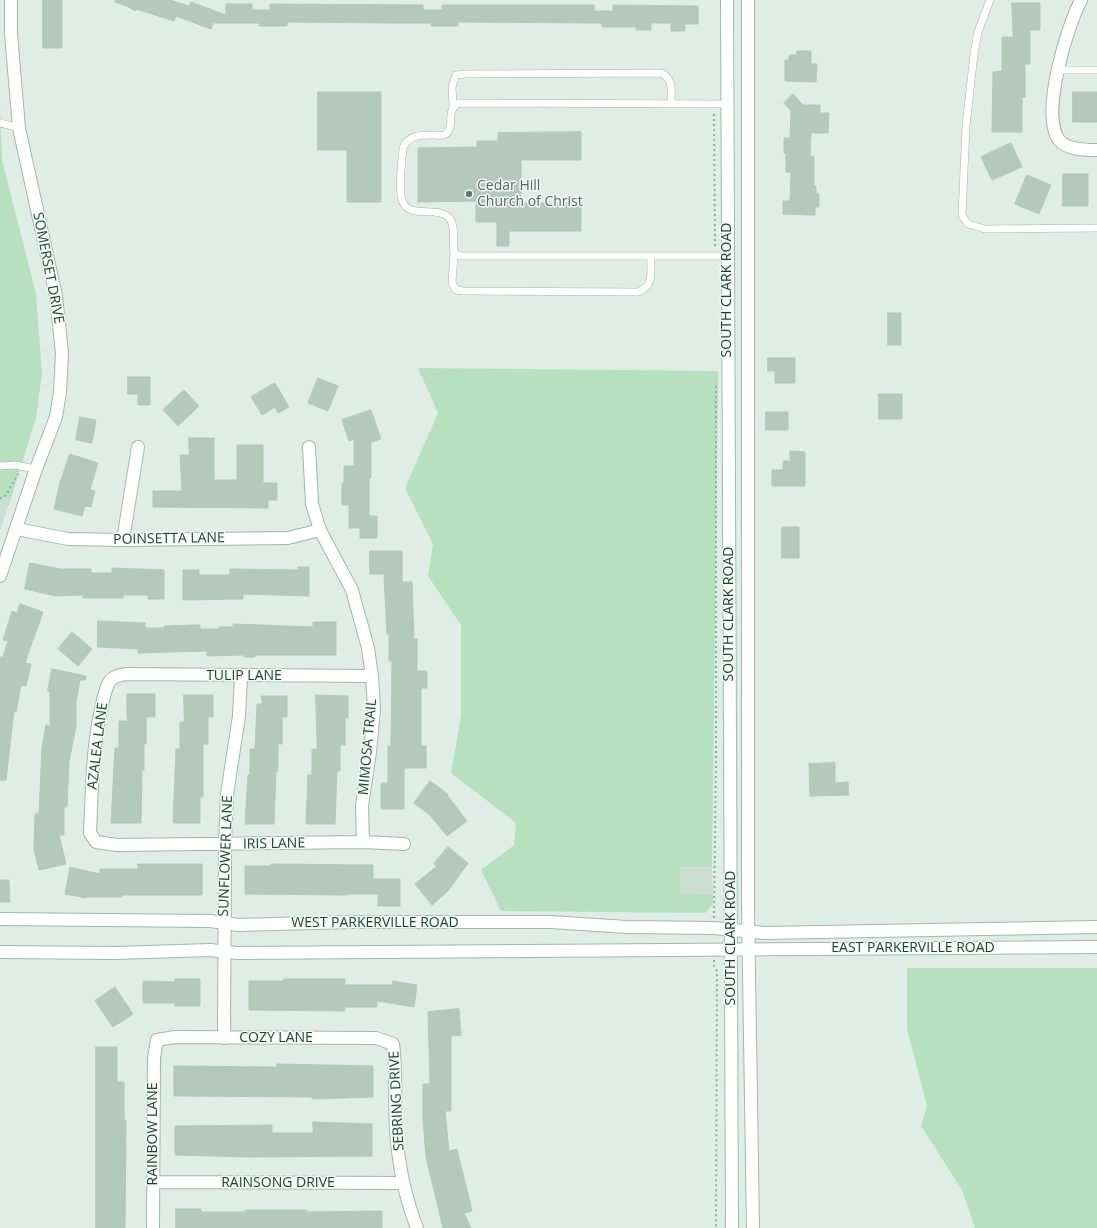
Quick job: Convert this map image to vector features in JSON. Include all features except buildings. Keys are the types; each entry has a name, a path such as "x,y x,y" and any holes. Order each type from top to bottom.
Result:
{"street":[{"name":"SOMERSET DRIVE","path":"0,576 36,469 56,417 60,392 62,353 56,296 19,128 11,34 11,0"},
{"name":"SOUTH CLARK ROAD","path":"727,0 720,104 721,256 732,900 730,929 732,1228"},
{"name":"SOUTH CLARK ROAD","path":"748,0 749,949 753,1228"},
{"path":"1081,0 1073,16 1058,70 1052,121 1060,140 1071,147 1097,150"},
{"path":"720,104 748,104"},
{"path":"721,256 748,256"},
{"path":"123,540 138,447"},
{"name":"MIMOSA TRAIL","path":"309,447 312,504 320,530 352,590 368,648 372,676 374,709 370,752 362,806 363,842"},
{"name":"POINSETTA LANE","path":"17,529 68,539 123,540 288,538 320,530"},
{"name":"TULIP LANE","path":"116,676 125,674 372,676"},
{"name":"AZALEA LANE","path":"96,842 90,833 93,765 98,725 105,693 110,682 116,676"},
{"name":"SUNFLOWER LANE","path":"224,1038 224,923 227,794 239,716 241,676"},
{"name":"IRIS LANE","path":"96,842 118,845 363,842 404,844"},
{"name":"WEST PARKERVILLE ROAD","path":"0,919 238,924 351,922 551,922 627,927 730,929 749,931"},
{"name":"EAST PARKERVILLE ROAD","path":"749,931 764,933 1097,927"},
{"name":"EAST PARKERVILLE ROAD","path":"730,949 1097,947"},
{"name":"WEST PARKERVILLE ROAD","path":"0,952 406,953 730,949"},
{"name":"COZY LANE","path":"157,1040 175,1037 376,1038 393,1044"},
{"name":"RAINBOW LANE","path":"153,1228 154,1058 157,1040"},
{"name":"SEBRING DRIVE","path":"393,1044 396,1060 396,1130 403,1183 417,1228"},
{"name":"RAINSONG DRIVE","path":"153,1182 403,1183"}],"lane":[{"path":"990,0 978,32 974,54 966,126 962,215 968,224 985,229 1097,228"},
{"path":"1058,70 1097,70"},
{"path":"651,257 650,283 645,289 638,292 456,290 452,283 454,253 453,226 450,220 436,211 415,211 408,209 402,198 403,148 406,141 412,136 444,135 448,133 453,106 454,79 456,75 661,74 667,76 671,82 671,104"},
{"path":"453,106 459,103 720,104"},
{"path":"0,123 19,128"},
{"path":"454,253 468,258 721,256"},
{"path":"0,466 15,465 36,469"}],"path":[{"path":"720,104 721,256"},
{"path":"714,909 716,754 716,381"},
{"path":"0,499 6,495 22,466"},
{"path":"716,1228 717,971"}],"shaded area":[{"path":"0,497 11,498 0,531"},
{"path":"680,866 712,867 713,894 680,893"}],"green space":[{"path":"0,106 2,160 36,294 42,373 36,418 11,498 0,497"},
{"path":"418,368 718,371 712,867 680,867 680,893 713,894 713,905 705,913 501,911 481,870 514,845 516,823 451,773 461,717 461,625 428,576 433,544 405,488 438,413"},
{"path":"907,968 1097,968 1097,1228 975,1228 962,1190 921,1126 927,1106 907,1029"}],"place":[{"name":"Cedar Hill Church of Christ","path":"469,194"}]}
